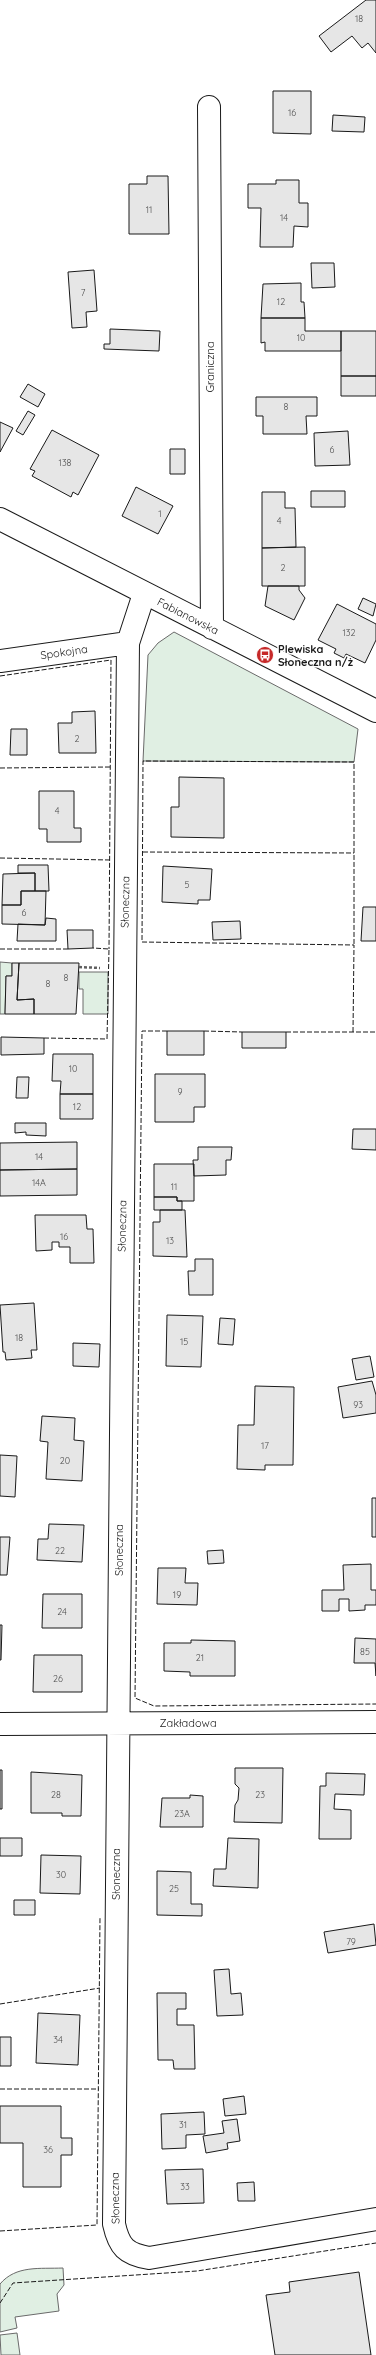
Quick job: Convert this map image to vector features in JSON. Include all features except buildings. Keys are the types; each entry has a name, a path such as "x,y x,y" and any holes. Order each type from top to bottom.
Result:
{"street":[{"name":"Graniczna","path":"209,106 212,628"},
{"name":"Fabianowska","path":"0,519 376,712"},
{"name":"Słoneczna","path":"144,594 128,643 117,1724 114,2217 117,2238 124,2248 134,2256 149,2258 376,2219"},
{"name":"Spokojna","path":"0,661 128,643"},
{"name":"Zakładowa","path":"0,1724 376,1722"}],"path":[{"path":"79,968 90,968"}],"green space":[{"path":"174,632 358,729 354,762 143,761 148,655 158,643"},
{"path":"0,962 12,963 12,976 6,976 5,1014 0,1014"},
{"path":"79,972 108,972 108,1014 83,1014 83,989 79,989"},
{"path":"37,2268 63,2268 64,2285 57,2294 59,2311 15,2317 17,2328 0,2332 0,2284 6,2278 21,2271"},
{"path":"17,2333 20,2355 1,2355 0,2335"}],"fence":[{"path":"0,676 111,660 109,949"},
{"path":"353,1032 354,945 142,942 143,761 354,762 354,945"},
{"path":"0,768 110,767"},
{"path":"143,852 354,853"},
{"path":"0,858 110,860"},
{"path":"44,1038 107,1039 109,949 93,948"},
{"path":"0,949 68,949"},
{"path":"167,1031 142,1031 135,1698 154,1706 376,1704"},
{"path":"204,1031 242,1032"},
{"path":"286,1032 376,1032"},
{"path":"0,2231 97,2225 100,1918"},
{"path":"0,2004 100,1988"},
{"path":"0,2089 99,2089"},
{"path":"0,2303 13,2283 197,2271 376,2243"}],"place":[{"name":"Plewiska Słoneczna n/ż","path":"265,655"}]}
